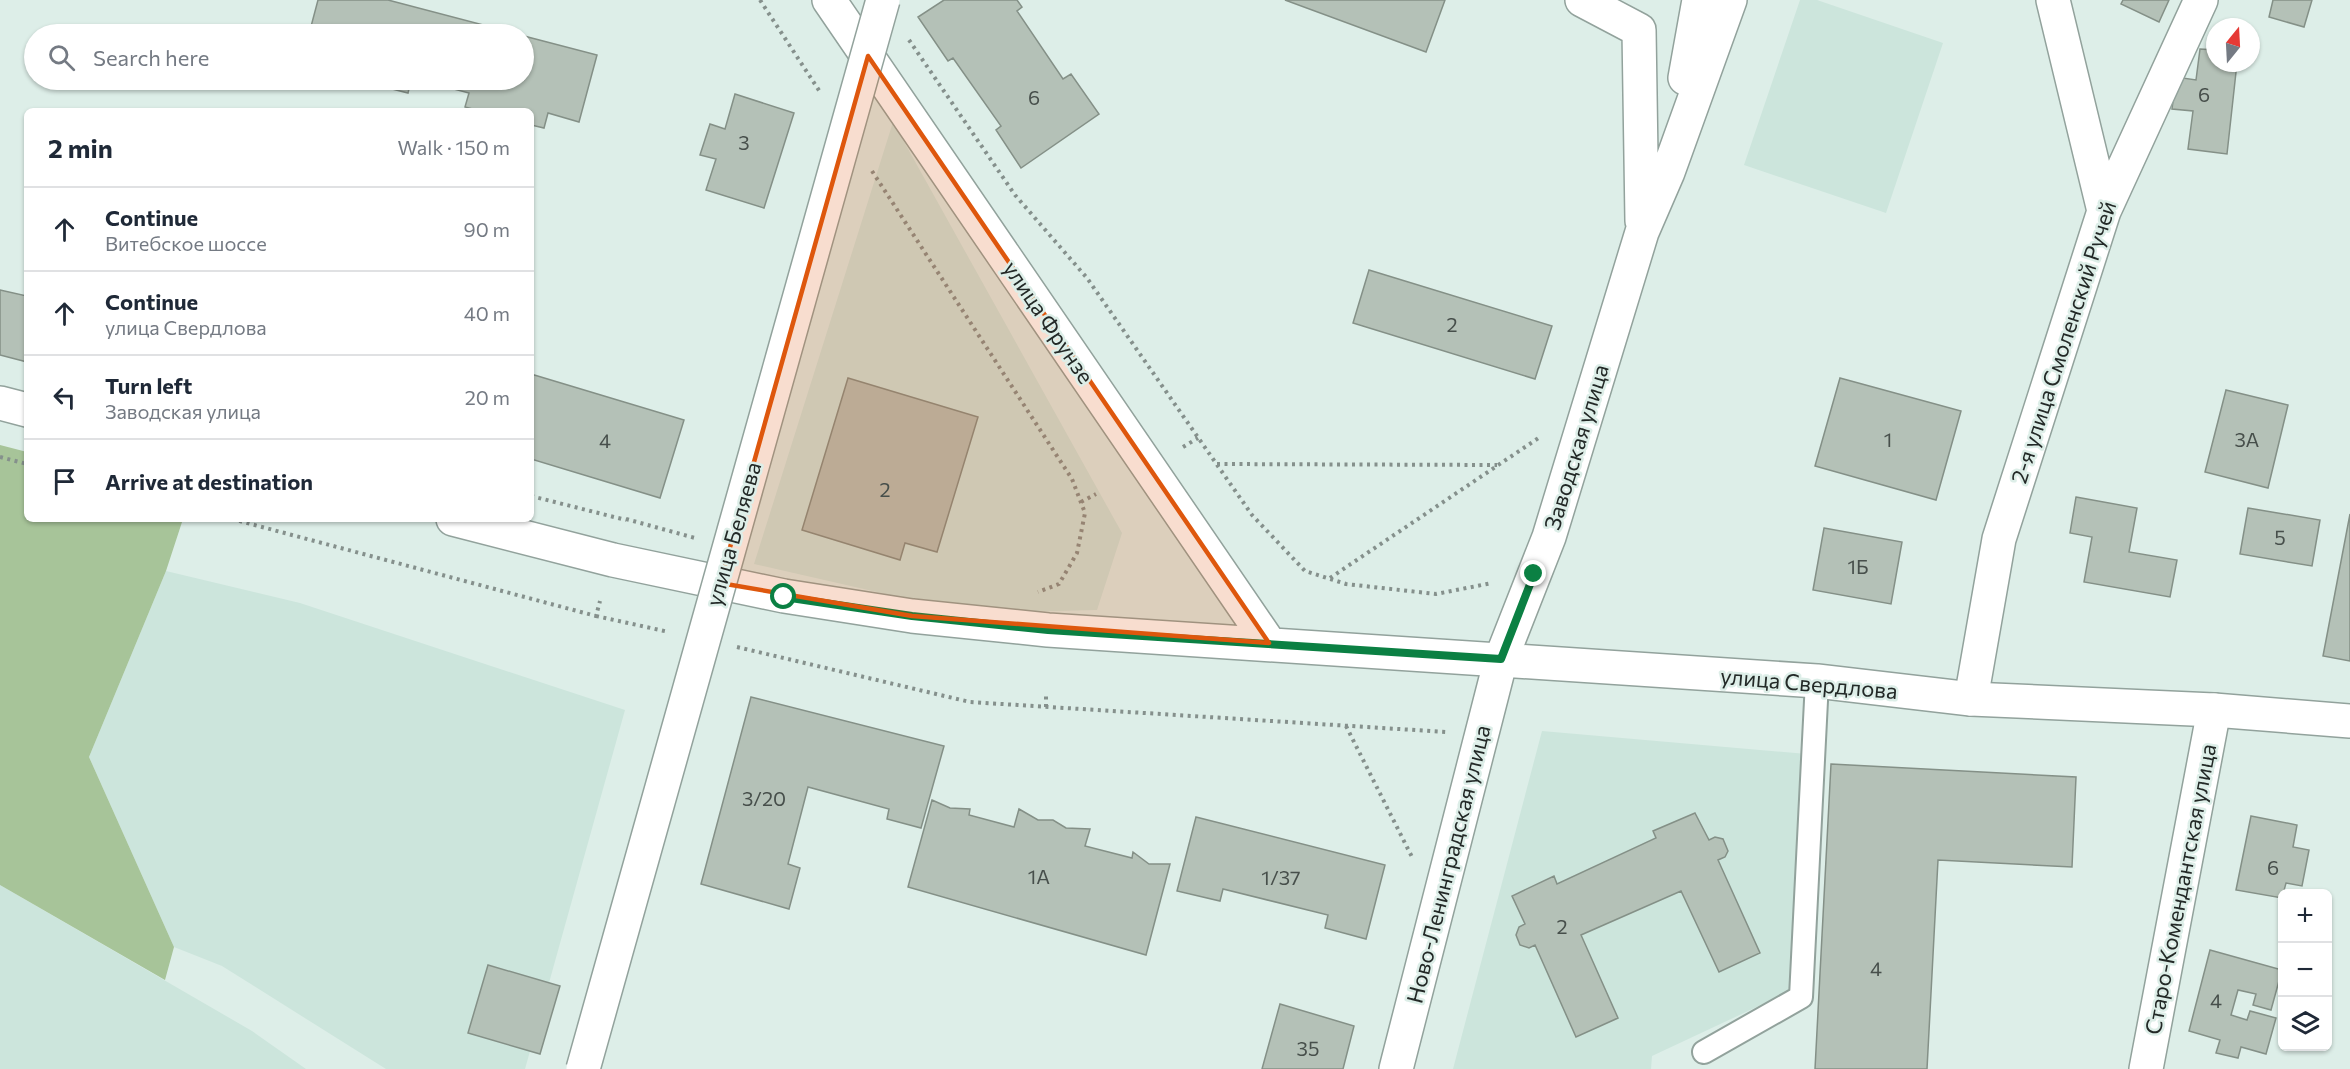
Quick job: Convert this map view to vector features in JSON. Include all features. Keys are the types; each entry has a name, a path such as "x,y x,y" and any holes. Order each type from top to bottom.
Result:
{"main road":[{"name":"улица Фрунзе","path":"829,0 1269,643"},
{"name":"улица Беляева","path":"583,1069 884,0"},
{"name":"Заводская улица","path":"1582,0 1639,30 1642,232"},
{"name":"Заводская улица","path":"1668,172 1700,0"},
{"name":"Заводская улица","path":"1501,659 1548,537 1642,232 1668,172 1730,0"},
{"path":"2053,0 2104,211"},
{"name":"2-я улица Смоленский Ручей","path":"1971,699 1999,539 2104,211 2201,0"},
{"path":"0,403 24,409"},
{"name":"улица Свердлова","path":"465,522 613,560 784,597 912,616 1048,630 1817,681 1971,699 2214,710 2350,721"},
{"name":"Ново-Ленинградская улица","path":"1396,1069 1501,659"},
{"name":"Старо-Комендантская улица","path":"2146,1069 2214,710"}],"lane":[{"path":"1704,1052 1801,997 1817,681"}],"path":[{"path":"760,0 821,93"},
{"path":"908,39 1015,195 1087,278 1252,515 1305,571 1346,584 1436,594 1534,574"},
{"path":"866,162 1072,480 1081,502 1085,513 1077,553 1059,584 1035,593"},
{"path":"1329,579 1544,434"},
{"path":"1183,447 1198,438"},
{"path":"0,457 24,464"},
{"path":"1216,464 1499,465"},
{"path":"1081,502 1096,495"},
{"path":"534,497 704,540"},
{"path":"623,530 626,519"},
{"path":"243,522 596,616 675,633"},
{"path":"596,616 600,601"},
{"path":"731,646 970,702 1482,734"},
{"path":"1046,693 1046,706"},
{"path":"1346,726 1437,907"}],"highlighted area":[{"path":"868,56 1269,643 912,616 720,583"}],"shaded area":[{"path":"1800,0 1817,0 1943,43 1886,213 1744,165"},
{"path":"893,122 1122,533 1097,610 969,613 754,564"},
{"path":"166,571 300,603 625,710 525,1069 386,1069 222,966 174,947 89,757"},
{"path":"1542,731 1807,754 1795,989 1652,1056 1651,1069 1453,1069"},
{"path":"0,885 252,1031 306,1069 0,1069"}],"green space":[{"path":"0,445 24,451 24,522 182,522 166,571 89,757 174,947 165,980 0,885"}],"building":[{"path":"318,0 388,0 480,24 312,24"},
{"path":"944,0 1017,0 1022,7 1017,11 1063,79 1071,74 1099,114 1021,168 996,130 1001,126 953,58 948,61 918,17"},
{"path":"1285,0 1445,0 1426,52"},
{"path":"2123,0 2169,0 2159,22 2121,4"},
{"path":"2273,0 2312,0 2304,27 2269,17"},
{"path":"534,39 597,55 579,122 548,113 544,128 534,126 534,108 469,108 465,107 469,93 458,90 534,90"},
{"path":"2200,49 2206,49 2206,72 2236,72 2227,154 2188,149 2193,111 2172,109 2176,77 2196,80"},
{"path":"735,94 794,113 764,208 706,190 716,159 700,155 710,124 725,129"},
{"path":"1369,270 1552,326 1535,379 1353,323"},
{"path":"0,290 24,295 24,361 0,355"},
{"path":"534,375 684,420 660,498 534,460"},
{"path":"848,378 978,417 937,552 905,543 900,560 802,530"},
{"path":"1840,378 1961,411 1936,500 1815,466"},
{"path":"2226,390 2288,405 2268,488 2205,472"},
{"path":"2076,497 2137,508 2129,552 2177,560 2170,597 2084,582 2092,537 2070,533"},
{"path":"2248,508 2320,520 2312,566 2240,554"},
{"path":"2350,514 2350,661 2323,656"},
{"path":"1824,528 1902,542 1891,604 1813,590"},
{"path":"751,697 944,746 921,828 887,819 889,809 808,787 788,864 800,868 789,909 701,884"},
{"path":"1831,764 2076,777 2072,867 1938,860 1927,1069 1815,1069"},
{"path":"932,800 950,808 970,809 969,815 1014,827 1019,809 1038,820 1053,820 1066,828 1090,829 1085,846 1132,858 1133,852 1149,864 1170,864 1146,955 908,887"},
{"path":"1695,813 1709,840 1715,837 1723,839 1728,851 1725,857 1718,860 1760,953 1719,972 1681,891 1581,935 1618,1018 1576,1037 1535,945 1529,948 1520,945 1516,935 1519,927 1525,924 1512,896 1554,876 1557,884 1656,838 1653,831"},
{"path":"2251,816 2297,825 2293,847 2309,850 2302,886 2286,883 2284,889 2278,889 2278,897 2236,890"},
{"path":"1196,817 1385,865 1366,939 1325,928 1328,915 1223,889 1220,901 1177,891"},
{"path":"2210,950 2278,969 2278,985 2271,1010 2253,1005 2256,994 2238,990 2231,1015 2247,1020 2250,1011 2276,1018 2266,1054 2241,1047 2238,1058 2216,1053 2220,1040 2189,1031"},
{"path":"488,965 560,986 540,1054 468,1033"},
{"path":"1280,1004 1354,1026 1343,1069 1262,1069"}],"route":[{"path":"784,597 912,616 1048,630 1501,659 1534,574"}]}
